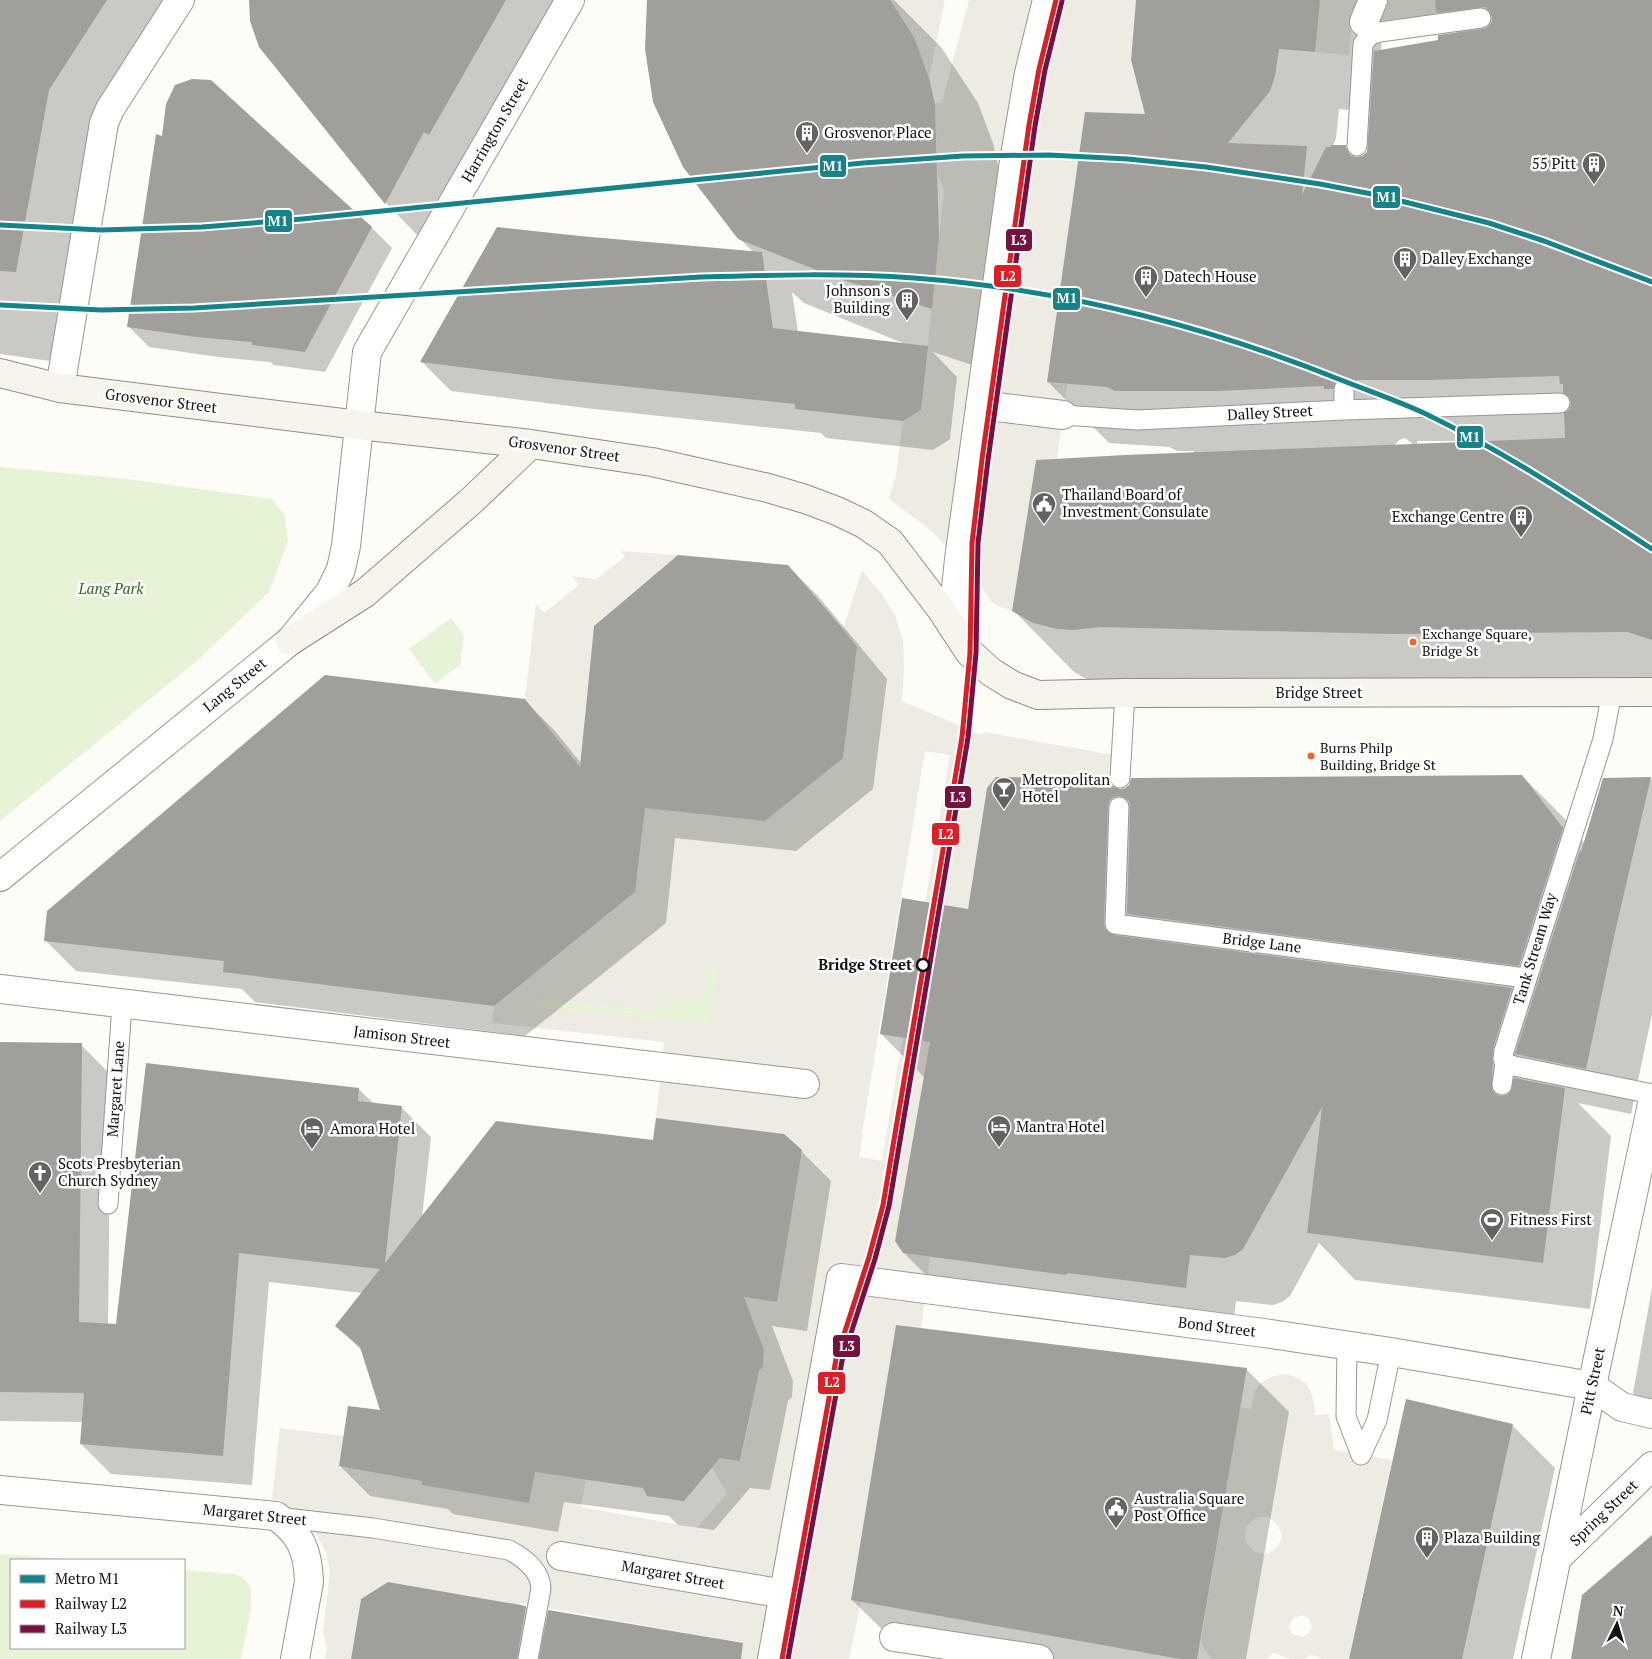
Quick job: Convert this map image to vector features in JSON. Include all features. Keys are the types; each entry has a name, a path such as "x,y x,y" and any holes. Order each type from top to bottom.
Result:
{"main road":[{"name":"Grosvenor Street","path":"0,373 60,388 531,444 652,462 768,488 805,499 864,524 890,542 970,653 991,672"},
{"name":"Grosvenor Street","path":"0,392 60,388"},
{"path":"290,641 365,593 470,502 531,444"},
{"name":"Bridge Street","path":"991,672 1012,685 1038,695 1126,693 1652,692"}],"street":[{"path":"60,388 104,123 110,109 180,0"},
{"name":"Harrington Street","path":"359,425 367,352 570,0"},
{"path":"952,626 959,559 1019,132 1029,73 1046,0"},
{"name":"Dalley Street","path":"980,405 1063,415"},
{"name":"Lang Street","path":"0,878 290,641 330,592 341,569 346,546 359,425"},
{"name":"Jamison Street","path":"0,990 805,1084"},
{"name":"Pitt Street","path":"1536,1659 1652,1104"},
{"name":"Bond Street","path":"785,1594 841,1278 1347,1345 1592,1386"},
{"path":"1592,1386 1622,1407 1652,1414"},
{"name":"Spring Street","path":"1556,1559 1652,1466"},
{"name":"Margaret Street","path":"0,1490 276,1516"},
{"path":"276,1516 295,1532 306,1556 308,1571 309,1582 295,1659"},
{"name":"Margaret Street","path":"561,1556 785,1594"},
{"path":"772,1659 785,1594"},
{"path":"894,1637 1040,1659"}],"lane":[{"path":"1357,146 1363,44 1366,38 1380,32 1481,18"},
{"path":"1344,389 1344,410"},
{"name":"Dalley Street","path":"1063,415 1137,420 1344,410 1560,403"},
{"name":"Tank Stream Way","path":"1502,1085 1505,1063 1503,1059 1504,1051 1603,739 1612,692"},
{"path":"1120,778 1126,693"},
{"name":"Bridge Lane","path":"1119,806 1115,924 1526,978"},
{"name":"Margaret Lane","path":"108,1204 122,1004"},
{"path":"1505,1063 1652,1094"},
{"path":"1347,1345 1346,1416 1360,1455 1378,1420 1392,1352"},
{"name":"Margaret Street","path":"276,1516 373,1528 509,1550 526,1561 540,1581 540,1596 528,1659"}],"green space":[{"name":"Lang Park","path":"0,467 127,479 272,499 285,516 288,541 269,592 198,660 0,821"},
{"path":"451,618 464,636 460,665 435,684 409,649"},
{"path":"707,962 716,972 711,1024 531,1006 532,999 655,1011"},
{"path":"0,1554 62,1559 10,1559 10,1649 185,1649 185,1570 235,1574 244,1579 250,1587 250,1611 241,1659 0,1659"}],"shaded area":[{"path":"890,0 945,0 929,78 914,37"},
{"path":"969,0 1136,0 1131,61 1135,77 1143,90 1166,115 1085,112 1047,382 1067,384 1057,459 1036,460 1012,611 993,603 968,570 932,531 889,499 896,475 903,421 921,409 944,190 938,175 935,104 942,102"},
{"path":"1319,0 1435,0 1436,15 1352,23 1349,55 1315,52"},
{"path":"620,551 678,555 594,626 584,722 655,809 765,821 843,757 857,647 843,629 862,571 882,594 895,615 903,641 902,701 981,735 984,732 1113,755 1111,778 997,777 987,788 966,921 895,1241 903,1253 930,1257 921,1329 896,1326 851,1599 861,1602 849,1659 710,1659 714,1638 521,1603 520,1605 389,1582 361,1599 351,1659 325,1659 327,1648 323,1632 330,1573 327,1554 312,1526 280,1501 272,1499 280,1428 344,1436 534,1472 586,1479 581,1507 697,1528 727,1494 712,1467 719,1458 741,1460 752,1407 731,1405 763,1367 764,1350 744,1297 777,1302 788,1232 783,1134 656,1118 664,1042 492,1023 494,1006 635,892 641,843 525,699 536,604 544,613 579,585 572,576 596,579 625,557","holes":["925,751 950,755 882,1161 859,1157","707,963 716,972 710,1024 531,1006 533,999 655,1011 670,998 703,1001"]},
{"path":"1287,1374 1299,1378 1308,1386 1313,1397 1315,1415 1329,1414 1334,1450 1392,1460 1349,1659 1321,1659 1318,1656 1311,1655 1303,1659 1291,1659 1273,1653 1266,1659 1212,1659 1203,1648 1201,1640 1240,1407 1251,1409 1255,1391 1261,1383 1273,1376","holes":["1268,1517 1278,1525 1282,1536 1278,1547 1267,1554 1255,1552 1247,1544 1245,1538 1247,1526 1256,1518","1302,1615 1309,1618 1312,1626 1309,1633 1303,1637 1292,1634 1289,1627 1293,1618"]}],"building":[{"path":"0,0 107,0 49,90 16,272 0,271"},
{"path":"249,0 506,0 429,135 424,132 385,204 259,47 250,21"},
{"name":"Grosvenor Place","path":"647,0 890,0 914,37 929,78 935,104 939,238 932,309 834,277 738,239 683,167 653,102 645,49"},
{"path":"1136,0 1320,0 1315,52 1279,49 1275,76 1270,91 1228,143 1307,146 1302,195 1326,147 1346,145 1347,151 1351,156 1356,157 1362,156 1367,152 1374,51 1438,40 1438,35 1483,29 1492,22 1490,12 1485,7 1436,13 1435,0 1652,0 1652,640 1628,632 1390,634 1101,627 1073,630 1058,629 1033,623 1012,611 1036,460 1565,438 1564,413 1570,409 1571,402 1569,397 1563,393 1563,384 1560,384 1559,376 1357,380 1356,389 1350,380 1344,378 1335,383 1333,389 1324,389 1324,386 1218,391 1115,391 1107,387 1047,382 1085,112 1145,114 1131,60"},
{"path":"192,79 211,80 372,227 305,352 252,345 252,342 196,337 127,327 156,134 162,136 166,104 175,85"},
{"path":"497,227 762,252 773,328 928,346 921,410 903,421 795,409 795,404 564,380 420,362"},
{"path":"678,555 788,565 843,629 857,647 843,758 765,821 645,808 635,892 494,1006 223,972 224,961 44,941 47,911 325,675 525,699 580,767 594,626"},
{"path":"1522,775 1563,828 1519,966 1127,914 1130,807 1129,801 1120,796 1113,797 1109,801 1108,807 1104,924 1105,929 1114,935 1512,988 1493,1049 1492,1090 1500,1096 1507,1095 1511,1091 1514,1078 1565,1088 1543,1263 1307,1233 1322,1107 1243,1249 1235,1255 1225,1258 1190,1255 1186,1288 1068,1273 1066,1275 903,1253 895,1241 930,1042 880,1034 902,898 968,909 987,788 996,777 1109,778 1113,787 1120,789 1129,785 1131,778"},
{"path":"1651,777 1586,1069 1515,1054 1580,850 1581,852 1603,778"},
{"path":"0,1042 82,1043 79,1322 116,1324 146,1063 359,1088 358,1101 402,1106 385,1263 496,1121 653,1140 656,1118 784,1134 802,1150 777,1302 744,1297 764,1350 763,1367 759,1371 740,1461 720,1458 684,1501 647,1496 643,1488 535,1472 529,1503 422,1485 422,1481 339,1466 348,1406 380,1410 360,1347 335,1326 380,1269 239,1253 223,1456 80,1444 84,1393 0,1392"},
{"path":"896,1325 1247,1368 1197,1659 1180,1659 851,1600"},
{"name":"Plaza Building","path":"1406,1399 1513,1424 1462,1659 1349,1659"},
{"path":"1652,1535 1652,1659 1571,1659 1582,1595"},
{"path":"388,1582 526,1606 517,1659 351,1659 361,1599"},
{"path":"548,1610 743,1643 741,1659 539,1659"}],"metro line":[{"name":"M1","path":"0,225 101,230 202,227 302,219 863,163 963,156 1049,155 1128,159 1206,167 1320,184 1377,195 1489,223 1544,241 1652,282"},
{"name":"M1","path":"0,305 101,310 194,308 701,277 781,275 861,275 969,283 1078,301 1184,326 1289,360 1405,405 1484,444 1569,495 1652,549"}],"rail line":[{"name":"L2","path":"782,1659 836,1359 869,1257 883,1205 962,737 970,653 972,543 982,459 1029,125 1039,69 1056,0"},
{"name":"L3","path":"788,1659 842,1361 875,1259 889,1206 968,738 976,653 978,543 988,460 1035,126 1045,70 1062,1"}],"place":[{"name":"Grosvenor Place","path":"807,154"},
{"name":"55 Pitt","path":"1594,185"},
{"name":"Dalley Exchange","path":"1405,280"},
{"name":"Datech House","path":"1146,298"},
{"name":"Johnson's Building","path":"907,321"},
{"name":"Thailand Board of Investment Consulate","path":"1044,525"},
{"name":"Exchange Centre","path":"1521,538"},
{"name":"Exchange Square, Bridge St","path":"1413,642"},
{"name":"Burns Philp Building, Bridge St","path":"1311,756"},
{"name":"Metropolitan Hotel","path":"1004,810"},
{"name":"Bridge Street","path":"923,965"},
{"name":"Mantra Hotel","path":"999,1148"},
{"name":"Amora Hotel","path":"312,1150"},
{"name":"Scots Presbyterian Church Sydney","path":"40,1194"},
{"name":"Fitness First","path":"1492,1241"},
{"name":"Australia Square Post Office","path":"1116,1529"},
{"name":"Plaza Building","path":"1427,1559"}]}
